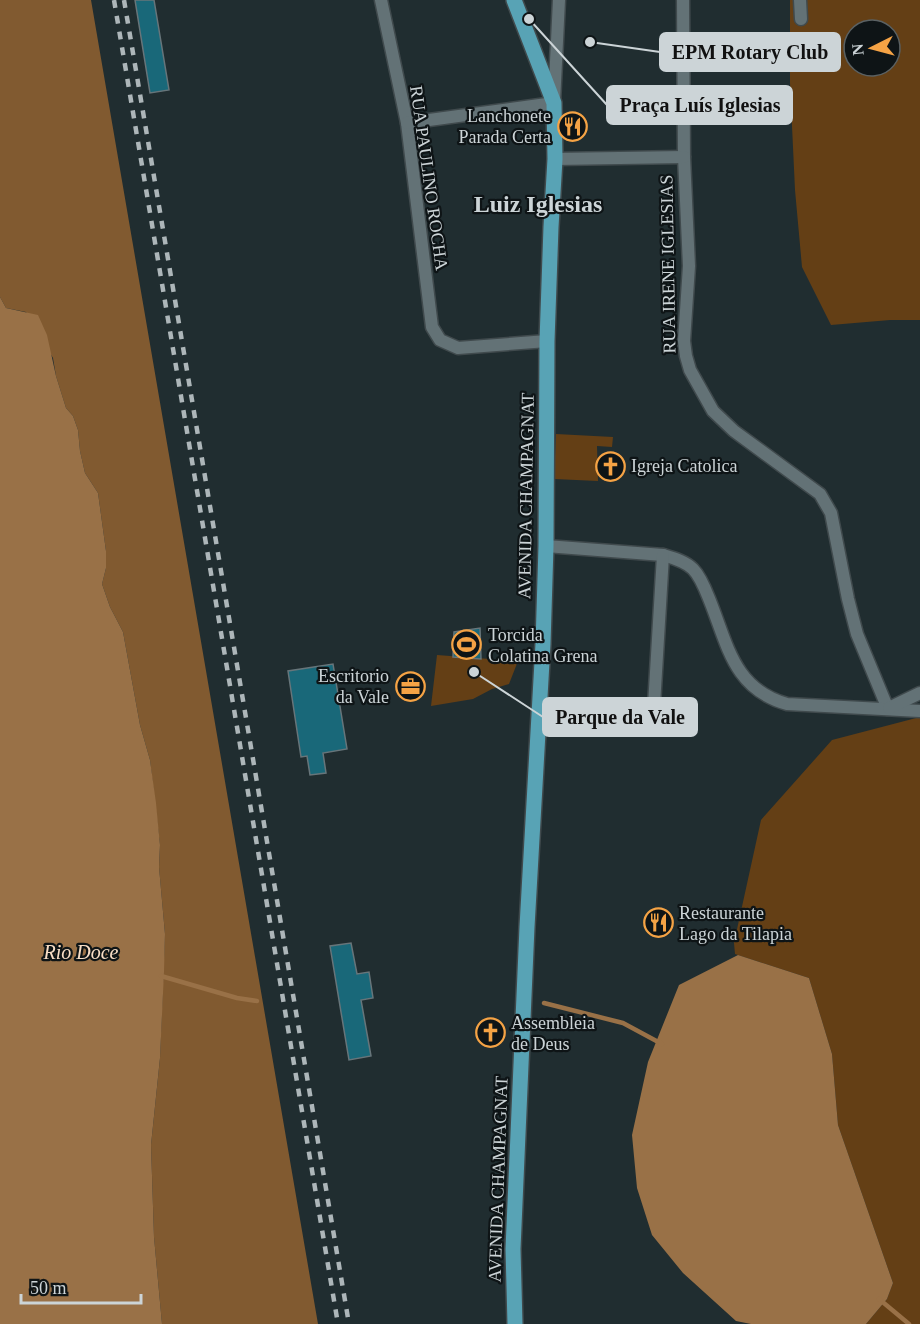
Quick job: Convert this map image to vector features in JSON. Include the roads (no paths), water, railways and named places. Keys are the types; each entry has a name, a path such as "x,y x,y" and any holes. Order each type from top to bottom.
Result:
{"main road":[{"name":"AVENIDA CHAMPAGNAT","path":"514,0 554,103 555,159 547,341 543,644 527,927 514,1226 515,1324"}],"street":[{"name":"RUA PAULINO ROCHA","path":"381,0 407,123 432,327 440,340 458,348 547,341"},
{"path":"407,123 554,103 559,0"},
{"name":"RUA IRENE IGLESIAS","path":"683,0 684,157 689,266 684,341 690,370 713,411 734,431 820,494 826,502 831,513 857,634 888,709"},
{"path":"800,0 801,19"},
{"path":"555,159 684,157"},
{"path":"546,546 663,555 692,568 704,586 732,660 745,678 767,697 787,704 920,711"},
{"path":"652,722 663,555"},
{"path":"888,709 920,693"}],"water":[{"name":"Rio Doce","path":"0,297 6,308 38,315 47,335 66,408 73,416 78,430 85,473 98,493 106,551 106,568 102,584 110,607 123,632 140,725 150,760 160,845 159,867 165,934 160,1058 151,1145 154,1237 162,1324 0,1324"},
{"path":"738,955 809,978 832,1054 838,1125 893,1283 887,1299 866,1324 751,1324 736,1321 683,1273 652,1235 637,1188 632,1135 648,1062 679,985"}],"waterway":[{"path":"161,976 237,998 257,1001"},
{"path":"544,1003 623,1023 662,1044"},
{"path":"879,1299 909,1324"}],"railway":[{"path":"114,0 338,1324"},
{"path":"124,0 349,1324"}],"place":[{"name":"Praça Luís Iglesias","path":"529,19"},
{"name":"EPM Rotary Club","path":"590,42"},
{"name":"Lanchonete Parada Certa","path":"572,126"},
{"name":"Igreja Catolica","path":"610,466"},
{"name":"Torcida Colatina Grena","path":"467,645"},
{"name":"Parque da Vale","path":"474,672"},
{"name":"Escritorio da Vale","path":"410,686"},
{"name":"Restaurante Lago da Tilapia","path":"658,923"},
{"name":"Assembleia de Deus","path":"490,1033"}],"district":[{"name":"Luiz Iglesias","path":"538,204"}]}
